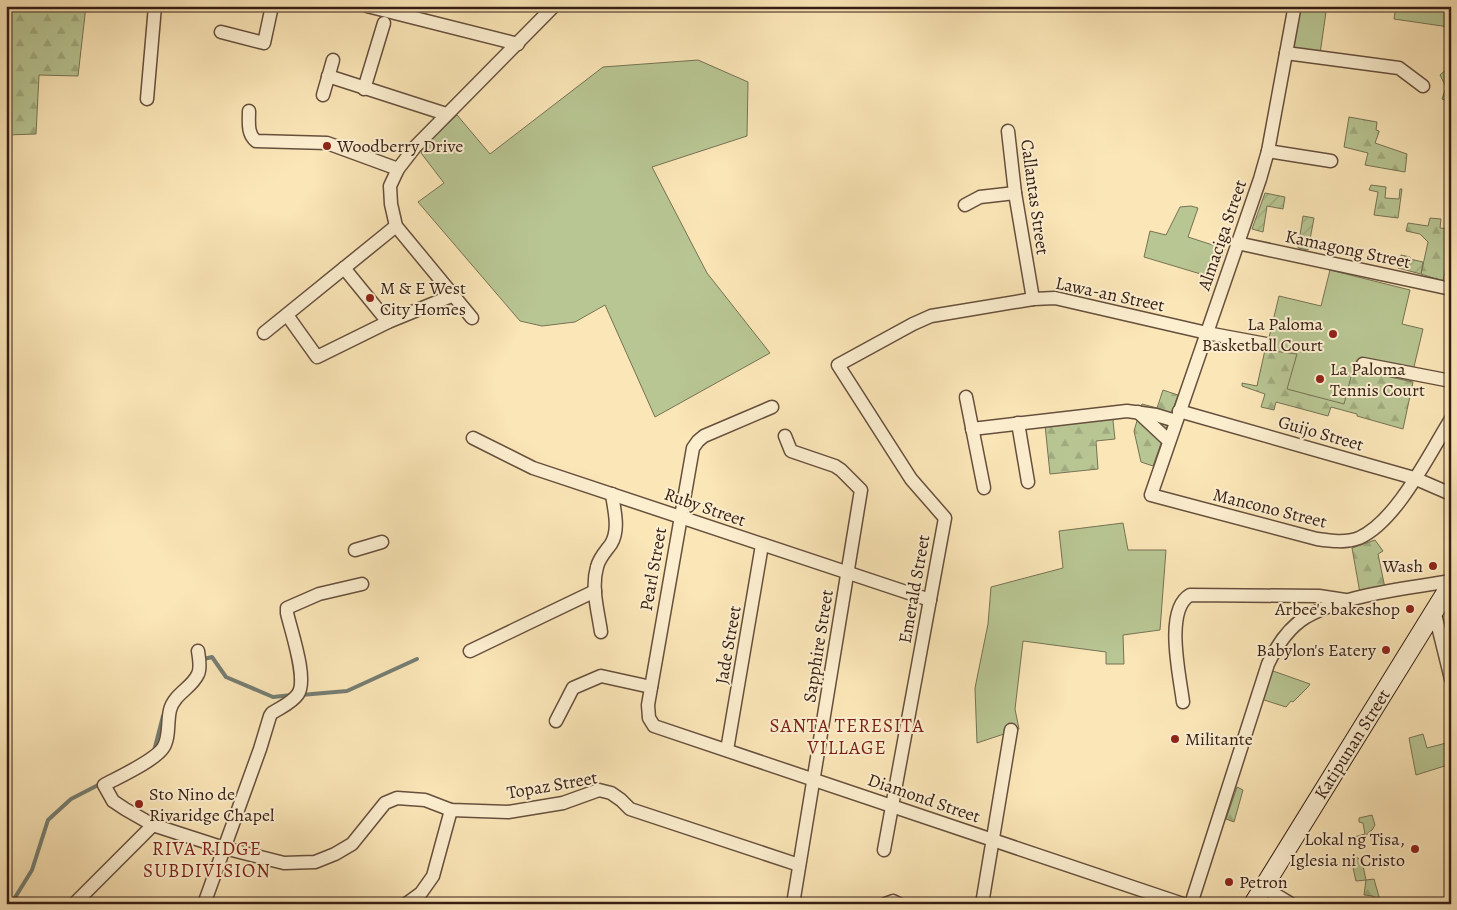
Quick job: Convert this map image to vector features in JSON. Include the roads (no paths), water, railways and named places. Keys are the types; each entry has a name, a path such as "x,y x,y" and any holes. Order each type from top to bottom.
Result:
{"main road":[{"name":"Katipunan Street","path":"1253,904 1451,582"}],"street":[{"path":"147,99 155,6"},
{"path":"221,32 264,43 272,6"},
{"path":"367,6 518,44"},
{"path":"472,318 396,226 391,204 390,186 398,169 415,147 554,6"},
{"name":"Almaciga Street","path":"1150,494 1260,179 1268,151 1294,10"},
{"path":"364,89 384,23"},
{"path":"1286,53 1399,68 1423,86"},
{"path":"322,95 333,60"},
{"path":"328,76 446,114"},
{"path":"249,111 251,137 256,140 327,143 398,169"},
{"name":"Callantas Street","path":"1008,131 1015,193 1033,299"},
{"path":"1268,151 1331,161"},
{"path":"964,205 980,197 1015,193"},
{"path":"264,333 396,226"},
{"name":"Kamagong Street","path":"1238,243 1451,289"},
{"path":"344,268 388,322"},
{"path":"287,315 317,357 388,322 454,295"},
{"name":"Lawa-an Street","path":"838,365 931,316 1033,299 1054,298 1206,333 1266,344"},
{"path":"1363,364 1451,382"},
{"name":"Emerald Street","path":"838,365 910,479 945,518 884,850"},
{"path":"966,397 984,488"},
{"name":"Pearl Street","path":"654,726 649,718 648,705 693,448 704,436 772,407"},
{"name":"Guijo Street","path":"972,429 1128,411 1178,416 1414,478 1451,494"},
{"path":"1138,412 1169,441"},
{"name":"Mancono Street","path":"1150,494 1317,539 1332,542 1346,541 1358,538 1384,521 1403,496 1451,419"},
{"path":"1018,423 1028,482"},
{"name":"Sapphire Street","path":"784,436 791,451 835,466 861,490 793,904"},
{"name":"Ruby Street","path":"472,438 533,468 930,600"},
{"path":"601,632 595,591 596,567 612,542 616,527 612,494"},
{"path":"355,550 382,542"},
{"name":"Jade Street","path":"727,750 762,545"},
{"path":"1191,904 1268,664 1276,646 1289,631 1306,617 1345,600 1451,582"},
{"path":"204,904 277,710 294,700 302,685 287,608 319,594 362,584"},
{"path":"470,650 595,591"},
{"path":"1183,702 1174,634 1181,604 1190,595 1319,596 1345,600"},
{"path":"1434,610 1451,679"},
{"name":"Topaz Street","path":"198,654 199,673 172,705 166,742 163,749 151,759 104,785 113,801 124,810 153,825 224,848 284,863 315,862 336,854 352,844 385,803 397,798 426,800 451,810 508,812 563,803 599,790 611,793 630,809 799,865"},
{"path":"556,721 573,688 601,676 651,687"},
{"name":"Diamond Street","path":"654,726 1183,904"},
{"path":"982,904 1011,730"},
{"path":"406,904 421,893 433,876 451,810"},
{"path":"74,904 153,825"},
{"path":"1263,887 1291,904"},
{"path":"885,904 893,901 899,904"}],"waterway":[{"path":"200,660 212,657 226,677 273,697 292,695"},
{"path":"301,695 347,691 417,659"},
{"path":"152,752 154,751 163,716"},
{"path":"11,904 32,870 48,820 71,799 102,783"}],"place":[{"name":"Woodberry Drive","path":"327,146"},
{"name":"M & E West City Homes","path":"370,298"},
{"name":"La Paloma Basketball Court","path":"1333,334"},
{"name":"La Paloma Tennis Court","path":"1320,379"},
{"name":"Wash","path":"1433,566"},
{"name":"Arbee's bakeshop","path":"1410,609"},
{"name":"Babylon's Eatery","path":"1386,650"},
{"name":"Militante","path":"1175,739"},
{"name":"Sto Nino de Rivaridge Chapel","path":"139,804"},
{"name":"Lokal ng Tisa, Iglesia ni Cristo","path":"1415,849"},
{"name":"Petron","path":"1229,882"}],"district":[{"name":"SANTA TERESITA VILLAGE","path":"847,737"},
{"name":"RIVA RIDGE SUBDIVISION","path":"207,860"}]}
